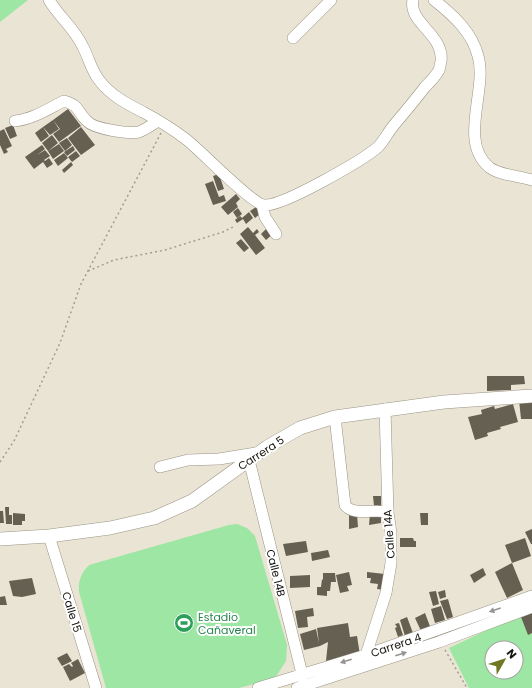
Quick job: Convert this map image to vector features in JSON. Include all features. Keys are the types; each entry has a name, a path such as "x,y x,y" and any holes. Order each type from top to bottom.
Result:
{"main road":[{"name":"Carrera 5","path":"0,539 49,536 110,528 154,518 192,501 248,460 300,428 335,417 444,402 532,396"}],"street":[{"path":"49,0 84,47 89,62 99,80 111,92 125,103 161,123 186,140 250,197 262,205 272,205 281,202 323,181 371,153 379,146 390,130 439,70 442,57 439,46 416,15 413,0"},
{"path":"434,0 454,16 463,27 478,56 481,69 474,130 477,150 480,157 488,167 495,171 532,180"},
{"path":"293,38 324,2"},
{"path":"15,120 23,120 35,116 64,101 74,104 88,122 109,130 137,132 161,123"},
{"path":"262,205 265,217 276,234"},
{"name":"Calle 14A","path":"366,655 386,593 391,563 385,409"},
{"path":"335,417 345,505 348,509 354,511 388,512"},
{"path":"160,467 188,460 219,459 260,452"},
{"name":"Calle 14B","path":"248,460 301,683"},
{"name":"Calle 15","path":"49,536 96,688"},
{"name":"Carrera 4","path":"301,683 366,655 532,596"},
{"name":"Carrera 4","path":"258,688 301,683 439,642 532,607"}],"path":[{"path":"0,462 21,427 60,343 81,284 161,123"},
{"path":"88,271 114,260 165,250 224,232 233,227"},
{"path":"439,642 467,688"}],"green space":[{"path":"0,0 28,0 0,22"},
{"name":"Estadio Cañaveral","path":"237,524 247,528 255,536 287,645 286,661 277,675 273,679 239,688 106,688 79,592 81,577 86,568 89,565"},
{"path":"532,609 532,688 469,688 449,648"}],"building":[{"path":"68,109 81,126 59,142 53,134 60,129 53,120"},
{"path":"53,120 59,129 50,135 43,127"},
{"path":"13,125 17,136 10,139 5,128"},
{"path":"43,127 49,136 41,142 35,133"},
{"path":"81,127 95,145 81,155 68,138"},
{"path":"4,129 12,146 6,149 8,152 4,154 0,145 0,131"},
{"path":"52,135 58,143 48,151 42,143"},
{"path":"67,138 72,145 65,151 59,143"},
{"path":"59,144 64,151 53,159 48,151"},
{"path":"42,145 45,149 37,155 45,150 50,156 44,160 45,161 49,158 53,164 47,168 43,162 34,169 25,157"},
{"path":"73,146 75,150 67,156 64,152"},
{"path":"76,151 80,156 72,162 68,157"},
{"path":"64,153 68,158 58,166 54,160"},
{"path":"71,162 73,165 64,173 62,170"},
{"path":"219,174 224,189 218,191 213,176"},
{"path":"213,181 219,197 224,195 226,201 213,205 205,184"},
{"path":"236,194 240,199 236,203 238,207 228,215 221,207"},
{"path":"256,207 261,213 255,218 250,211"},
{"path":"238,208 242,214 237,218 233,212"},
{"path":"249,212 253,218 246,224 243,219 237,223 235,220 240,216 242,218"},
{"path":"248,227 253,233 257,229 259,232 255,235 265,248 256,255 240,234"},
{"path":"269,227 274,233 266,240 261,234"},
{"path":"241,239 249,248 244,252 236,243"},
{"path":"487,376 524,376 525,384 511,385 511,390 487,391"},
{"path":"532,399 532,419 521,419 519,400"},
{"path":"513,404 518,422 500,427 501,429 487,433 488,436 475,440 468,417 482,414 481,410 494,406 495,409"},
{"path":"373,496 381,496 381,506 374,506"},
{"path":"5,507 9,507 9,515 12,515 12,524 6,524"},
{"path":"0,511 3,511 4,523 0,523"},
{"path":"381,512 381,523 369,525 370,513"},
{"path":"13,513 25,514 25,521 22,521 22,525 13,525"},
{"path":"420,513 428,513 428,525 421,525"},
{"path":"357,514 358,527 349,529 349,515"},
{"path":"532,529 532,544 531,544 525,532"},
{"path":"400,538 413,538 414,541 416,541 416,547 400,547"},
{"path":"525,538 531,556 512,563 505,545"},
{"path":"306,541 308,552 286,556 283,544"},
{"path":"328,550 330,557 312,561 311,553"},
{"path":"512,563 523,590 507,598 495,572"},
{"path":"483,568 486,575 474,583 470,575"},
{"path":"349,572 352,585 347,586 349,591 340,593 336,575"},
{"path":"367,572 385,574 384,590 377,589 378,584 370,583 371,578 367,578"},
{"path":"323,573 335,573 336,582 331,582 330,591 327,591 327,596 317,595 317,587 321,587"},
{"path":"310,575 310,587 290,588 290,576"},
{"path":"32,578 36,594 22,597 13,596 9,581"},
{"path":"445,590 446,597 440,599 438,592"},
{"path":"436,591 439,604 433,606 429,592"},
{"path":"5,596 7,605 0,605 0,597"},
{"path":"448,599 453,617 447,619 440,601"},
{"path":"441,606 445,620 435,623 431,609"},
{"path":"313,608 314,616 307,617 308,627 298,628 295,611"},
{"path":"425,613 431,629 422,633 415,618"},
{"path":"532,613 532,633 528,635 521,617"},
{"path":"407,617 413,633 405,636 400,620"},
{"path":"348,623 350,637 357,636 360,655 326,661 328,642 320,646 304,650 300,634 316,629 319,643 317,628"},
{"path":"399,623 403,635 398,637 395,628 397,627 395,624"},
{"path":"67,653 72,661 62,666 57,658"},
{"path":"78,659 85,673 70,681 63,667 69,664 72,667 73,666 71,663"}],"place":[{"name":"Estadio Cañaveral","path":"184,623"}]}
